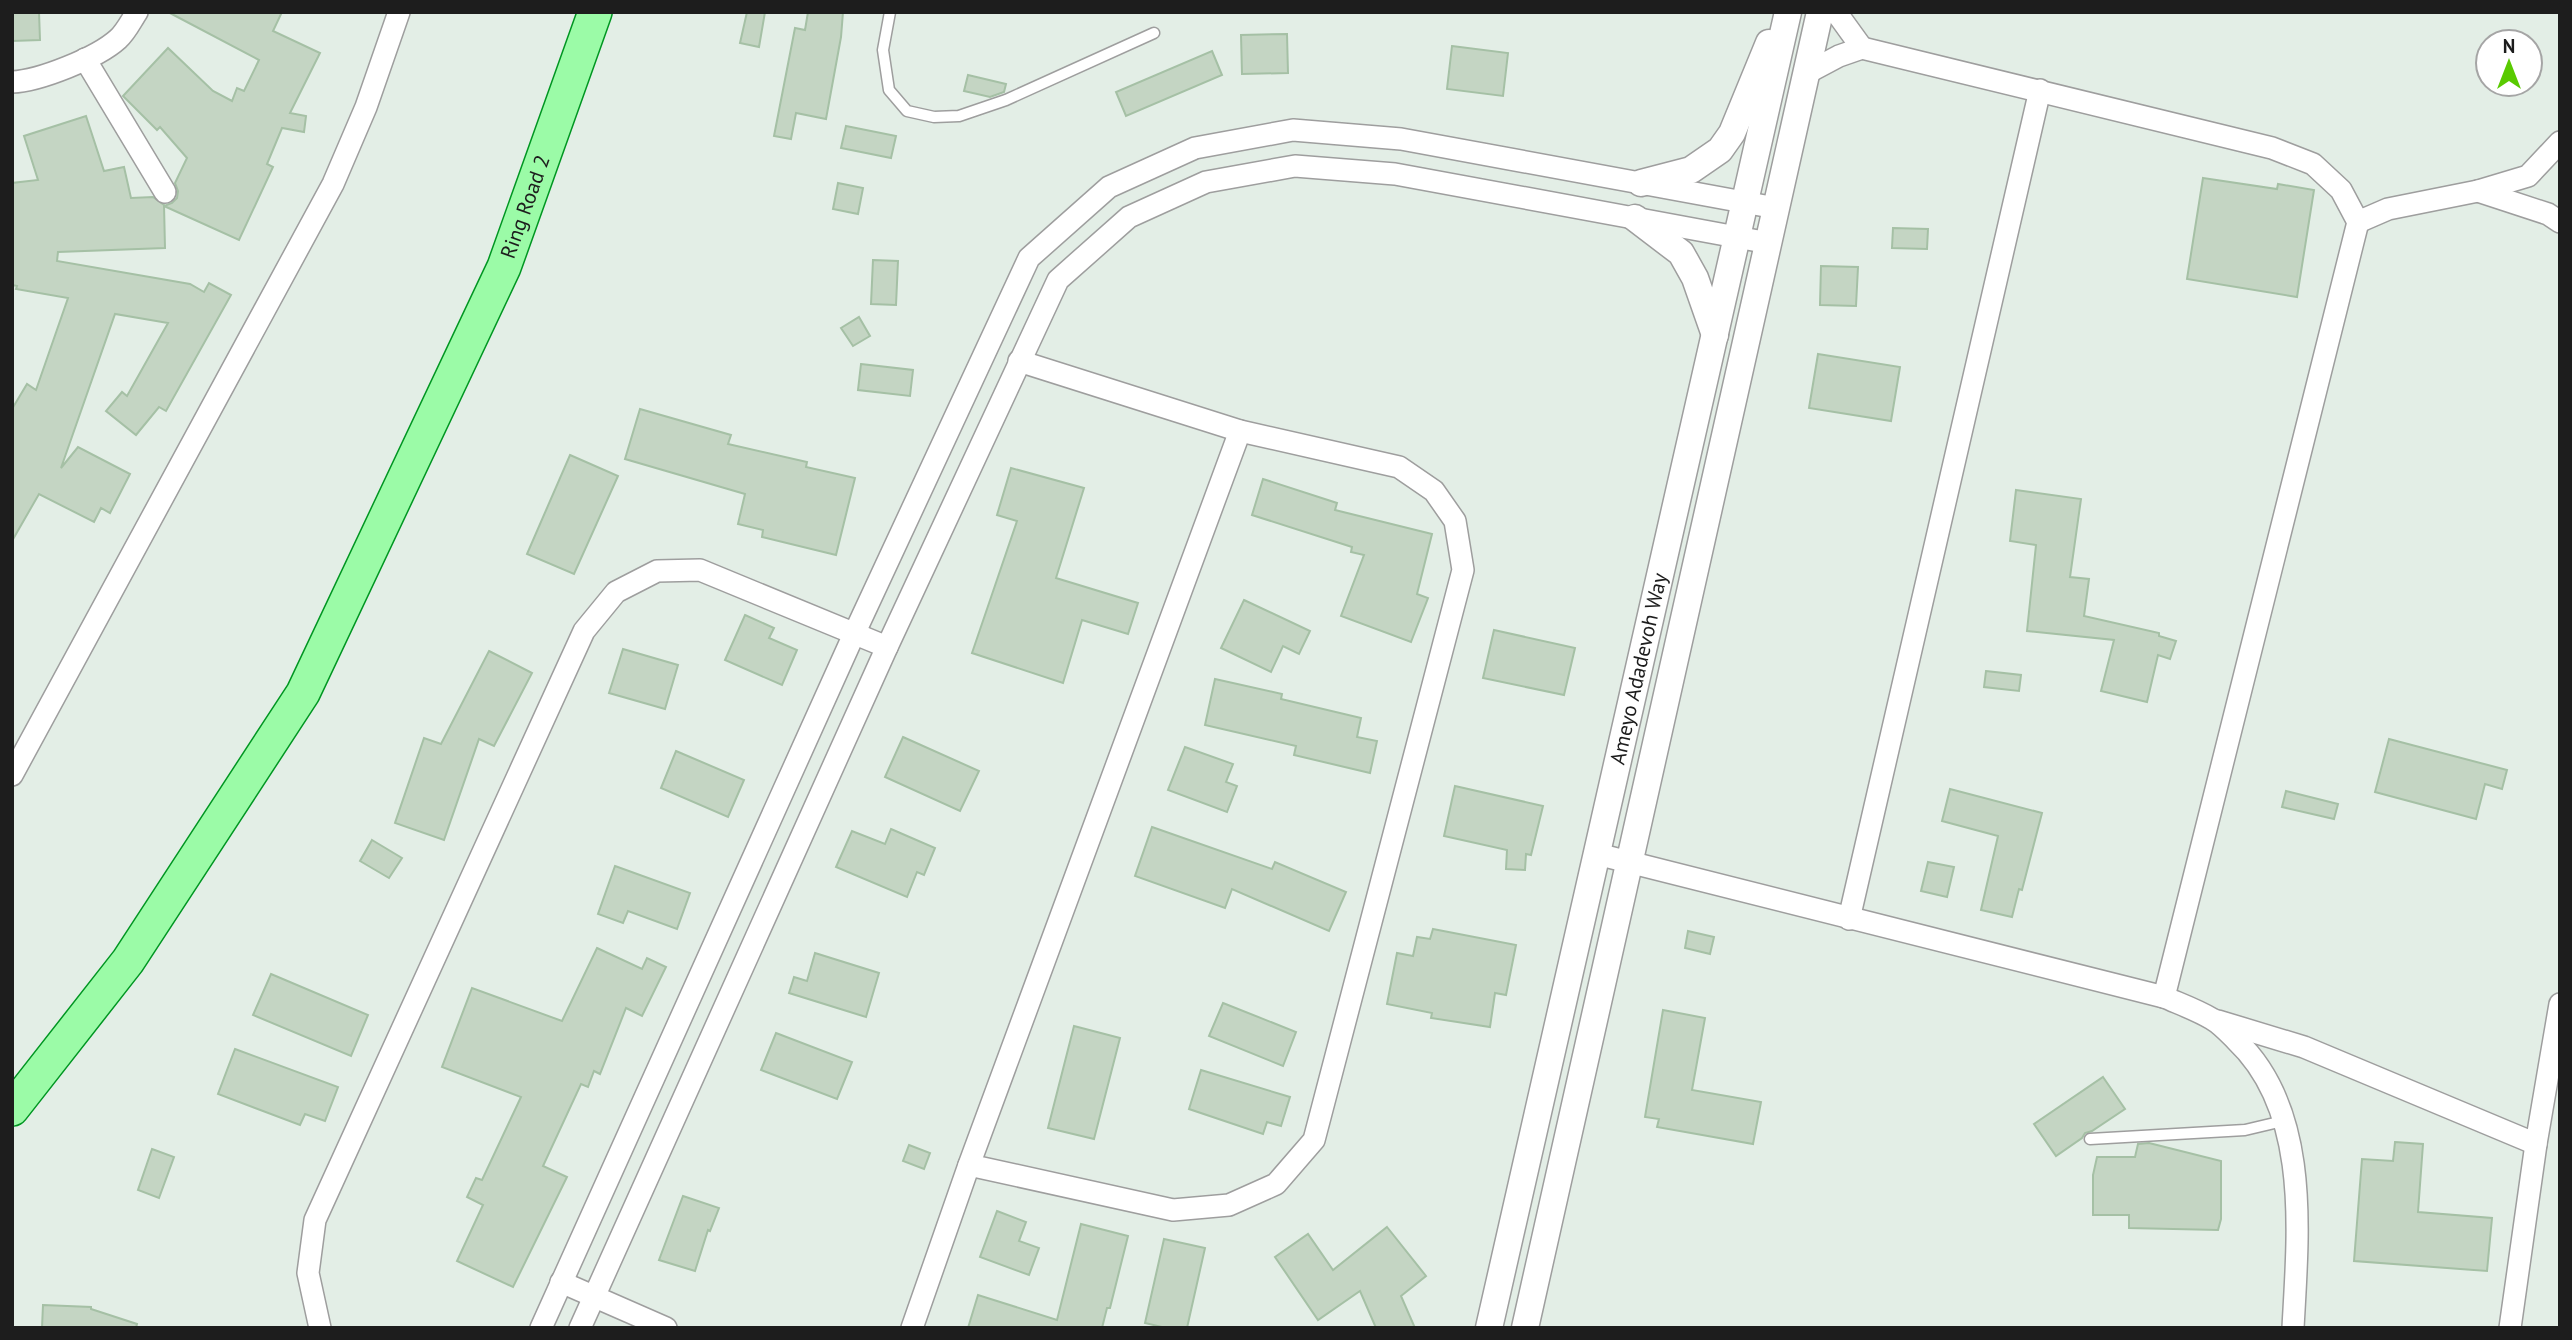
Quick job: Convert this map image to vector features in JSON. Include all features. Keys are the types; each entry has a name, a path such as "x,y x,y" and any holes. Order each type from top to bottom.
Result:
{"main road":[{"name":"Ring Road 2","path":"12,1110 128,961 303,693 504,267 595,12"}],"street":[{"path":"12,82 31,81 85,59 118,39 137,12"},
{"path":"12,775 333,184 366,107 399,12"},
{"path":"1641,183 1691,170 1720,150 1732,133 1781,12"},
{"name":"Ameyo Adadevoh Way","path":"1489,1328 1788,12"},
{"name":"Ameyo Adadevoh Way","path":"1525,1328 1820,12"},
{"path":"1836,12 1862,48"},
{"path":"1807,73 1862,48 2272,148 2313,164 2341,190 2358,222 2164,997"},
{"path":"85,59 165,192"},
{"path":"1849,919 2040,90"},
{"path":"541,1328 855,632 1029,258 1109,187 1195,148 1293,130 1401,139 1776,208"},
{"path":"2358,222 2388,209 2478,191 2528,176 2560,142"},
{"path":"580,1328 887,647 1058,280 1129,217 1206,182 1294,166 1395,174 1769,243"},
{"path":"2478,191 2548,214 2560,222"},
{"path":"1635,218 1681,253 1695,278 1715,335"},
{"path":"969,1165 1173,1210 1229,1205 1276,1184 1314,1140 1463,570 1455,521 1434,491 1399,467 1240,431 1019,361"},
{"path":"912,1328 969,1165 1240,431"},
{"path":"320,1328 308,1273 315,1220 584,631 616,592 657,570 700,570 887,647"},
{"path":"1597,854 2164,997 2214,1019 2304,1048 2536,1144"},
{"path":"2510,1328 2536,1144 2560,1004"},
{"path":"2214,1019 2254,1057 2278,1101 2297,1181 2298,1244 2293,1328"},
{"path":"561,1282 666,1328"}],"lane":[{"path":"890,12 883,50 889,90 907,111 934,117 958,116 1006,100 1154,33"},
{"path":"2090,1139 2245,1130 2283,1121"}],"building":[{"path":"12,12 39,12 40,40 12,41"},
{"path":"168,12 282,12 273,31 320,53 290,113 306,116 304,132 282,128 267,164 273,167 239,240 164,206 177,198 175,183 187,158 160,127 157,130 123,96 168,48 213,91 232,101 237,88 244,91 259,60"},
{"path":"747,12 765,12 759,47 740,43"},
{"path":"808,12 843,12 826,119 796,113 791,139 774,136 795,28 805,30"},
{"path":"1287,34 1288,73 1242,74 1241,35"},
{"path":"1452,46 1508,53 1503,96 1447,89"},
{"path":"1212,51 1222,75 1126,116 1116,92"},
{"path":"968,75 1006,84 1004,92 990,97 964,91"},
{"path":"86,116 104,171 124,167 131,198 153,197 164,205 165,248 58,252 57,261 190,284 204,292 209,283 231,295 166,411 159,407 136,435 106,411 122,392 127,396 168,323 115,314 61,468 78,447 130,474 110,513 101,508 94,522 39,494 12,541 12,409 27,384 36,390 68,298 16,289 17,286 12,285 12,183 38,180 24,136"},
{"path":"846,126 896,136 891,158 841,148"},
{"path":"2203,178 2277,189 2278,184 2314,190 2297,297 2187,279"},
{"path":"838,183 863,188 858,214 833,209"},
{"path":"1893,228 1928,229 1927,249 1892,248"},
{"path":"873,260 898,261 896,305 871,304"},
{"path":"1821,266 1858,267 1856,306 1820,305"},
{"path":"859,317 870,336 853,346 841,328"},
{"path":"1818,354 1900,367 1891,421 1809,408"},
{"path":"861,364 913,370 910,396 858,390"},
{"path":"640,409 731,435 728,444 807,462 806,467 855,478 836,555 762,537 763,530 738,524 745,494 625,459"},
{"path":"570,455 618,476 574,574 527,554"},
{"path":"1011,468 1084,488 1056,578 1138,603 1128,634 1082,620 1063,683 972,653 1017,521 997,515"},
{"path":"1263,479 1337,503 1335,510 1432,534 1417,594 1428,598 1411,642 1341,616 1364,555 1351,552 1352,547 1252,515"},
{"path":"2016,490 2081,499 2070,577 2089,579 2084,616 2159,633 2159,636 2176,641 2170,659 2158,655 2147,702 2101,691 2114,640 2027,631 2036,545 2010,541"},
{"path":"1244,600 1310,631 1299,654 1283,646 1271,672 1221,648"},
{"path":"745,615 774,628 769,638 797,650 782,685 725,660"},
{"path":"1494,630 1575,648 1564,695 1483,678"},
{"path":"623,649 678,665 665,709 609,693"},
{"path":"489,651 532,673 494,746 479,739 444,840 395,823 424,738 441,744"},
{"path":"1986,671 2021,675 2019,691 1984,687"},
{"path":"1215,679 1282,694 1281,699 1361,718 1357,737 1377,741 1370,773 1294,755 1296,746 1205,725"},
{"path":"903,737 979,771 960,811 885,777"},
{"path":"2389,739 2507,770 2502,789 2485,784 2476,819 2375,792"},
{"path":"1185,747 1233,764 1226,782 1237,786 1227,812 1168,790"},
{"path":"676,751 744,780 728,817 661,788"},
{"path":"1455,786 1543,806 1531,855 1526,854 1525,870 1506,869 1507,850 1444,836"},
{"path":"1950,789 2042,813 2022,890 2019,889 2012,917 1981,910 1998,836 1942,821"},
{"path":"2286,791 2338,804 2334,819 2282,807"},
{"path":"1152,827 1272,869 1275,862 1346,892 1329,931 1232,889 1225,908 1135,876"},
{"path":"891,829 935,848 924,875 917,872 907,897 836,867 852,831 885,844"},
{"path":"372,840 402,858 389,878 360,861"},
{"path":"1928,862 1954,867 1947,897 1921,891"},
{"path":"615,866 690,893 677,929 628,911 623,923 598,914"},
{"path":"1433,929 1516,945 1506,995 1495,993 1490,1027 1431,1018 1432,1013 1387,1004 1397,953 1413,956 1417,937 1430,939"},
{"path":"1688,931 1714,937 1710,954 1685,948"},
{"path":"597,948 642,969 647,958 666,967 642,1016 626,1008 600,1074 594,1071 588,1087 581,1084 543,1166 567,1177 513,1287 457,1261 483,1205 467,1197 476,1178 482,1180 521,1097 442,1067 472,988 562,1021"},
{"path":"815,953 879,973 866,1017 789,993 794,977 807,981"},
{"path":"271,974 368,1015 351,1056 253,1015"},
{"path":"1223,1003 1296,1032 1283,1066 1209,1036"},
{"path":"1663,1010 1705,1018 1692,1090 1761,1102 1753,1144 1657,1127 1659,1119 1645,1117"},
{"path":"1074,1026 1120,1038 1094,1139 1048,1128"},
{"path":"776,1033 852,1062 837,1099 761,1070"},
{"path":"235,1049 338,1087 325,1121 305,1114 300,1125 218,1094"},
{"path":"1201,1070 1290,1097 1281,1126 1267,1122 1263,1134 1189,1109"},
{"path":"2103,1077 2125,1109 2085,1133 2056,1156 2034,1124"},
{"path":"2395,1142 2423,1144 2418,1212 2492,1218 2487,1271 2354,1261 2362,1159 2393,1161"},
{"path":"2149,1143 2221,1161 2221,1219 2218,1230 2129,1228 2129,1215 2093,1215 2093,1175 2097,1157 2135,1157 2138,1144"},
{"path":"909,1145 930,1153 924,1169 903,1161"},
{"path":"152,1149 174,1157 159,1198 138,1190"},
{"path":"683,1196 719,1208 710,1231 708,1230 695,1271 659,1260"},
{"path":"997,1211 1026,1222 1019,1241 1039,1248 1029,1275 980,1257"},
{"path":"1081,1224 1128,1236 1110,1308 1107,1308 1102,1328 968,1328 978,1295 1057,1320"},
{"path":"1387,1227 1426,1276 1401,1296 1415,1328 1376,1328 1360,1291 1318,1320 1275,1257 1308,1234 1333,1270"},
{"path":"1164,1239 1205,1248 1187,1328 1166,1328 1145,1323"},
{"path":"43,1305 91,1307 137,1324 136,1328 42,1328"}]}
